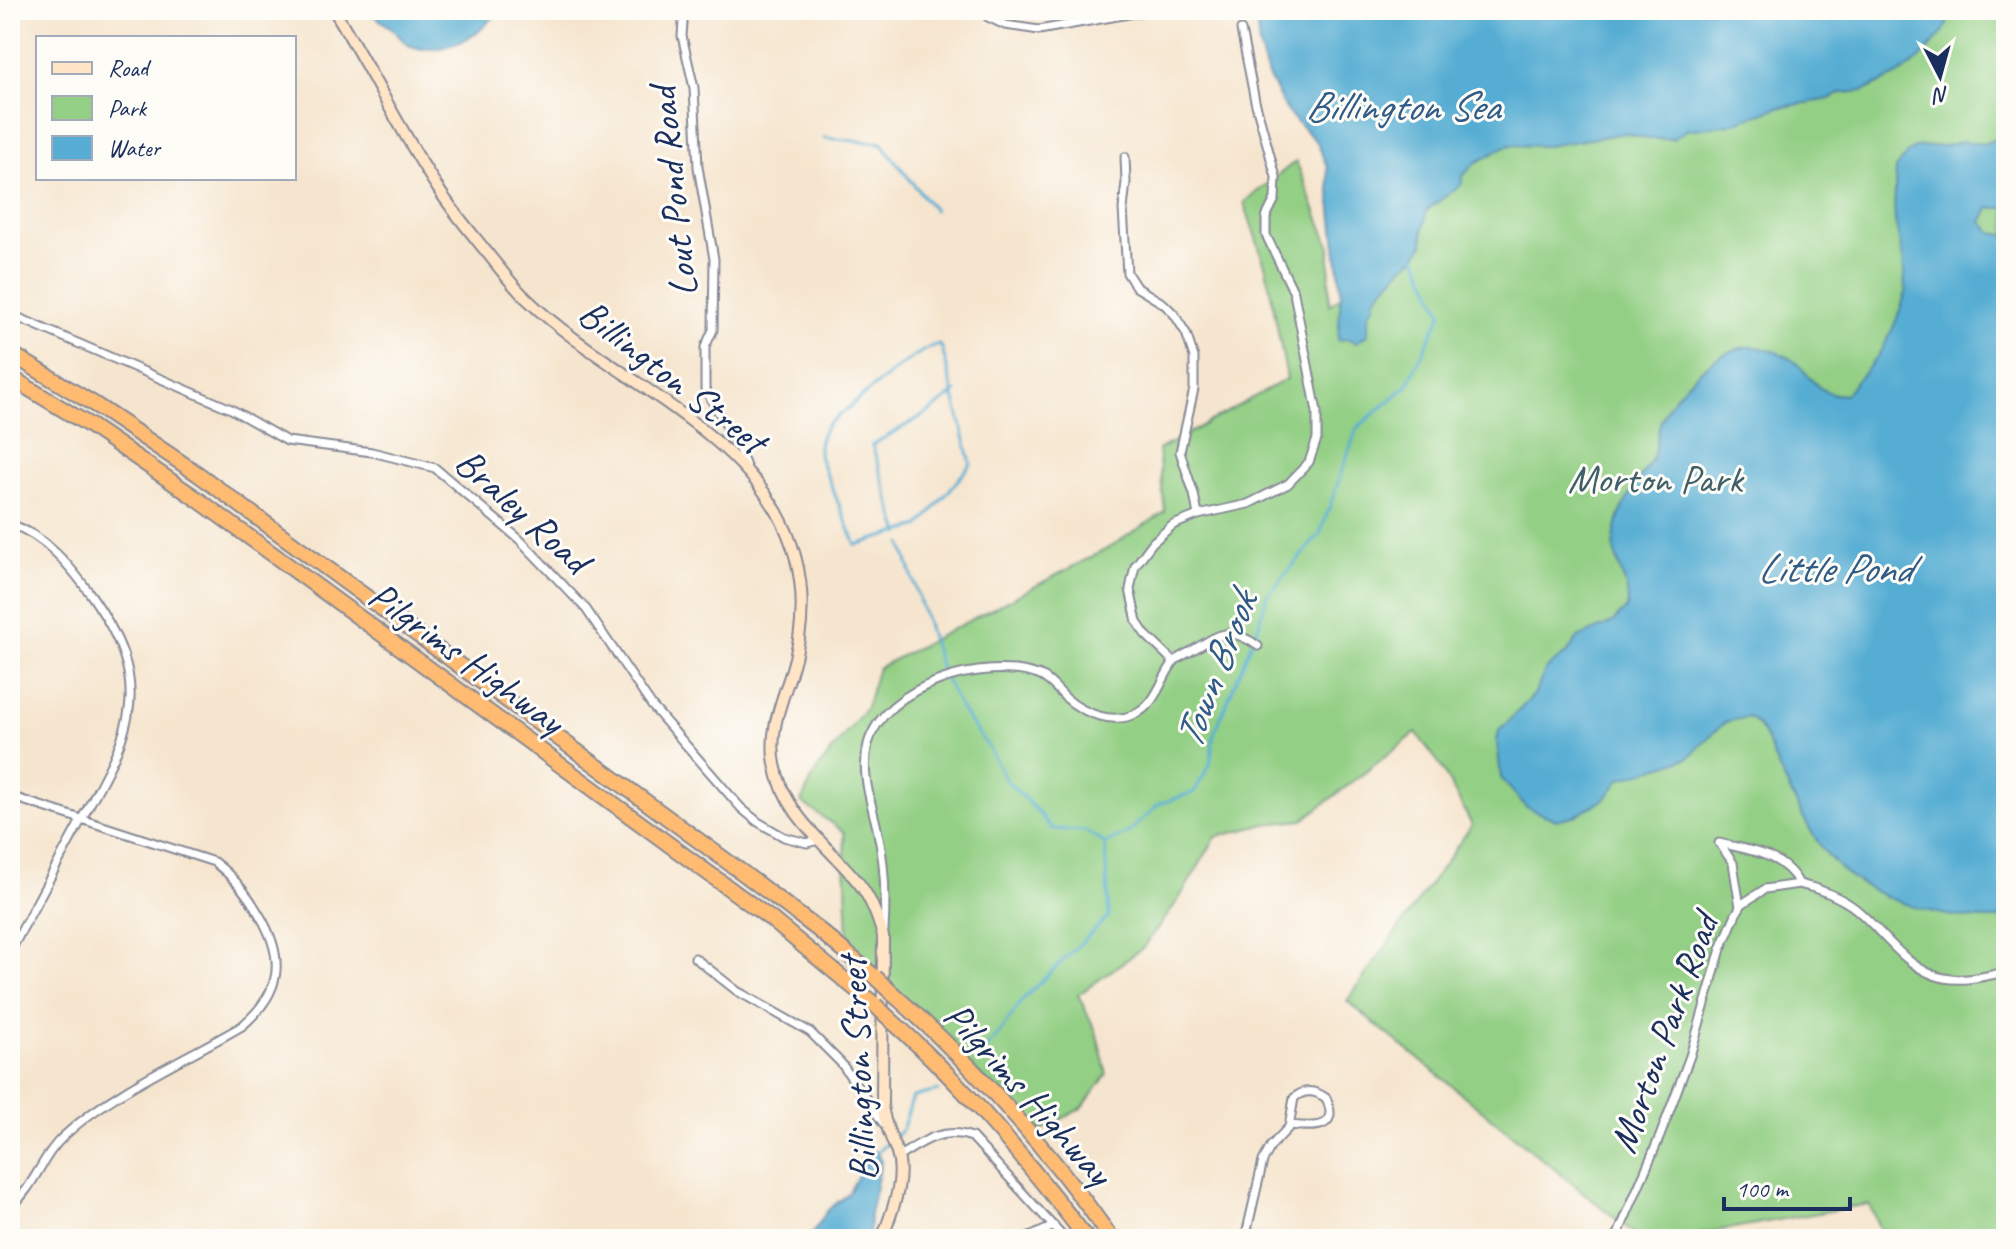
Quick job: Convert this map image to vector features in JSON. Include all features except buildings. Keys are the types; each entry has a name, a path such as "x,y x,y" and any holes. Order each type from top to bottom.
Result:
{"highway":[{"name":"Pilgrims Highway","path":"10,353 97,406 198,474 820,931 947,1044 1059,1168 1112,1239"},
{"name":"Pilgrims Highway","path":"10,377 89,425 200,501 771,919 875,1005 975,1104 1087,1239"}],"street":[{"name":"Billington Street","path":"334,10 442,195 525,298 699,430 749,475 769,500 783,525 801,583 800,629 790,675 779,706 773,755 782,787 818,840 861,886 876,913 883,936 882,1082 886,1128 897,1154 899,1171 894,1202 882,1239"},
{"name":"Lout Pond Road","path":"684,10 682,36 694,88 698,167 714,259 715,305 713,330 705,347 705,389 737,444 749,475"},
{"path":"981,10 1005,25 1039,30 1151,10"},
{"path":"1174,662 1139,626 1130,578 1138,561 1159,535 1173,525 1198,515 1248,504 1288,484 1313,456 1318,430 1294,293 1266,235 1266,217 1275,199 1276,177 1255,101 1241,30"},
{"path":"1125,157 1123,209 1128,276 1136,287 1174,314 1186,333 1194,357 1194,389 1180,452 1198,515"},
{"name":"Braley Road","path":"10,314 231,409 287,441 372,452 435,468 519,539 586,609 652,706 741,808 784,837 807,843 818,840"},
{"path":"10,524 39,539 71,570 115,632 127,662 131,693 123,740 112,768 10,952"},
{"path":"883,936 882,860 866,787 868,744 889,711 939,678 989,671 1034,673 1044,677 1068,700 1084,710 1116,718 1133,715 1148,704 1174,662 1214,636 1231,633 1247,638 1258,646"},
{"path":"10,796 214,862 231,875 250,898 273,939 277,953 276,974 264,1005 242,1026 117,1096 69,1131 58,1142 33,1183 10,1208"},
{"path":"1740,907 1733,863 1719,843 1769,856 1794,874 1799,884 1847,903 1900,952 1933,975 1973,979 2006,972"},
{"name":"Morton Park Road","path":"1616,1239 1686,1067 1724,939 1740,907 1765,889 1799,884"},
{"path":"695,958 737,991 810,1032 841,1063 886,1128"},
{"path":"1245,1239 1263,1161 1271,1146 1290,1125 1292,1103 1299,1094 1315,1091 1326,1098 1330,1112 1323,1125 1311,1128 1290,1125"},
{"path":"897,1154 947,1132 960,1132 972,1137 1065,1239"},
{"path":"1025,1239 1054,1226"}],"green space":[{"name":"Morton Park","path":"1906,10 2006,10 2006,914 2003,916 2006,919 2006,1239 1884,1239 1869,1204 1699,1234 1699,1239 1641,1239 1347,1001 1472,825 1439,763 1416,733 1303,820 1266,824 1216,837 1179,899 1144,947 1078,995 1096,1031 1107,1074 1082,1108 1034,1134 985,1080 849,963 844,832 801,802 816,771 866,708 878,668 1105,550 1165,512 1158,450 1287,379 1266,268 1244,202 1296,161 1330,247 1329,305 1366,280 1394,244 1477,156"}],"water":[{"path":"366,10 501,10 476,34 458,43 421,49 408,45"},
{"name":"Billington Sea","path":"1255,10 1954,10 1942,34 1920,59 1898,75 1864,91 1777,108 1730,124 1687,130 1673,139 1648,139 1625,133 1547,146 1508,145 1475,163 1462,177 1462,184 1427,210 1423,245 1416,257 1374,299 1375,304 1368,315 1368,334 1356,343 1350,339 1338,340 1341,290 1327,167 1317,142 1287,112 1268,76 1259,46"},
{"name":"Little Pond","path":"2006,135 2006,208 1989,208 1982,222 1992,232 2006,236 2006,918 1985,919 1937,913 1888,897 1846,874 1816,838 1763,734 1748,717 1725,722 1688,758 1620,779 1606,798 1577,815 1556,820 1526,807 1501,778 1497,741 1499,731 1534,695 1546,669 1567,653 1578,638 1612,623 1627,608 1627,591 1614,550 1616,530 1628,498 1652,459 1660,423 1668,406 1688,382 1714,360 1742,348 1756,347 1787,357 1825,391 1844,395 1883,347 1907,289 1894,216 1896,168 1908,152 1917,147 1944,146 1963,141 1983,144"},
{"path":"874,1151 881,1162 870,1214 869,1239 809,1239 827,1211 848,1194"}],"waterway":[{"path":"824,138 881,143 934,210"},
{"name":"Town Brook","path":"980,1055 1023,999 1109,916 1105,844 1129,832 1159,804 1194,792 1210,765 1214,734 1260,622 1266,597 1320,534 1357,428 1407,386 1442,313 1416,257"},
{"path":"939,344 971,464 920,526 856,545 820,459 821,436 828,424 883,380 913,357 939,344"},
{"path":"900,534 872,445 929,412 956,392"},
{"path":"902,544 941,669 960,708 989,748 1006,780 1052,829 1086,831 1104,843"},
{"name":"Town Brook","path":"877,1152 902,1130 913,1097 938,1091"}]}
